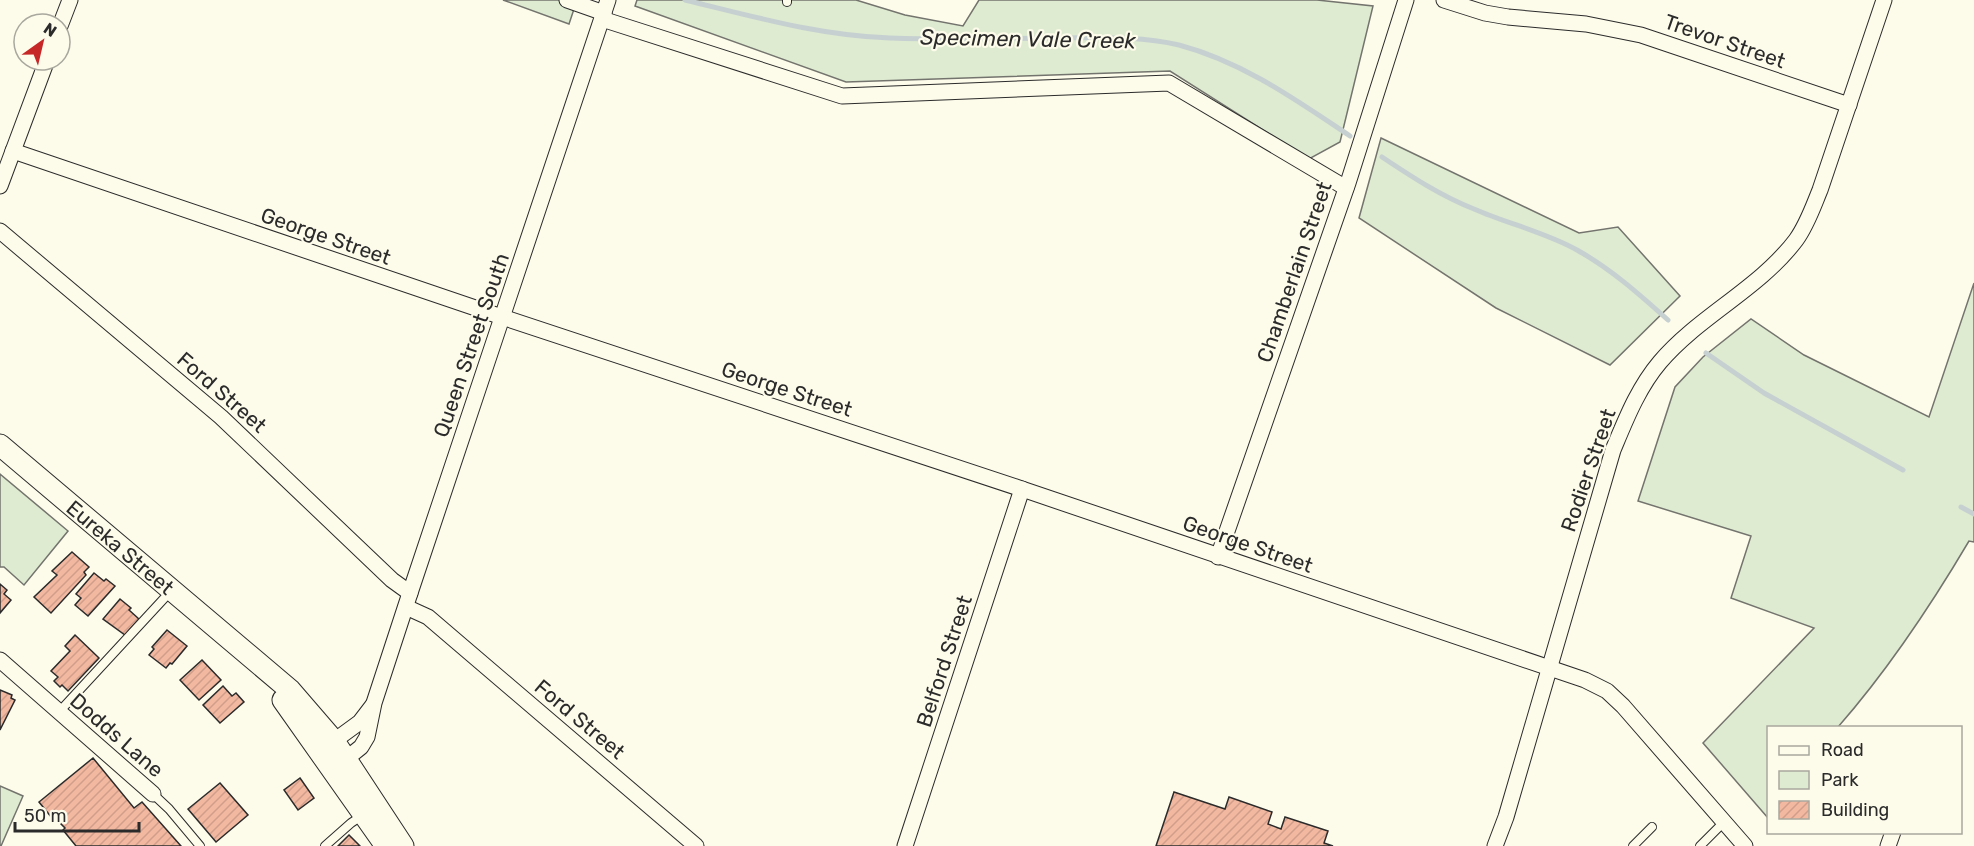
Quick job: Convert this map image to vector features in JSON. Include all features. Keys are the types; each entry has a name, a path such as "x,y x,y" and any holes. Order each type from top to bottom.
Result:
{"street":[{"path":"567,0 605,11 842,96 1169,83 1346,188"},
{"name":"Chamberlain Street","path":"1218,557 1346,188 1406,0"},
{"name":"Trevor Street","path":"1444,0 1508,18 1586,24 1641,35 1849,105"},
{"name":"Rodier Street","path":"1494,846 1506,817 1613,450 1640,390 1671,350 1768,269 1797,238 1815,204 1884,0"},
{"name":"Queen Street South","path":"339,764 361,747 367,737 374,703 605,11"},
{"path":"0,186 43,72"},
{"name":"George Street","path":"13,151 1586,680 1612,696 1623,706 1745,846"},
{"name":"Ford Street","path":"0,231 221,417 392,580 408,600 696,846"},
{"name":"Eureka Street","path":"0,445 290,690 334,741"},
{"name":"Belford Street","path":"906,846 1022,489"},
{"name":"Eureka Street","path":"240,649 339,764 403,846"},
{"name":"Dodds Lane","path":"0,660 153,794"},
{"name":"Queen Street South","path":"334,741 360,722 374,703"},
{"path":"334,741 339,764"},
{"name":"Eureka Street","path":"339,764 365,815 386,846"}],"lane":[{"path":"59,712 171,591"},
{"name":"Dodds Lane","path":"153,794 169,809 200,846"},
{"path":"325,846 351,823 365,815"},
{"path":"1700,846 1724,822"},
{"path":"1633,846 1652,827"}],"green space":[{"path":"503,0 577,0 569,24"},
{"path":"637,0 856,0 905,15 963,26 979,0 1317,0 1373,6 1340,142 1309,159 1170,71 846,82 635,6"},
{"path":"1381,138 1579,233 1618,227 1680,296 1610,365 1496,308 1359,218"},
{"path":"1974,283 1974,542 1969,541 1908,637 1839,726 1767,726 1767,817 1703,743 1814,628 1731,598 1751,536 1638,501 1675,387 1703,357 1751,319 1804,355 1929,417"},
{"path":"0,474 68,531 24,585 4,567 0,567"},
{"path":"0,786 23,796 1,846 0,846"}],"building":[{"path":"72,552 89,567 84,572 86,575 51,613 34,597 57,575 52,571"},
{"path":"94,573 115,586 88,616 75,605 81,598 76,594"},
{"path":"0,584 7,590 4,594 11,600 0,613"},
{"path":"120,599 139,619 125,635 103,619"},
{"path":"167,630 187,646 166,668 149,655 154,649 152,647"},
{"path":"75,635 99,658 68,691 54,681 58,677 51,671 70,651 65,646"},
{"path":"202,660 221,680 199,700 180,680"},
{"path":"223,686 232,696 236,693 244,702 220,723 203,705"},
{"path":"0,690 12,695 11,698 15,700 0,730"},
{"path":"93,758 134,808 142,802 181,846 76,846 63,830 65,828 54,817 52,818 39,802"},
{"path":"300,778 314,798 298,810 284,790"},
{"path":"220,783 248,815 216,842 188,809"},
{"path":"1174,792 1225,809 1229,797 1272,812 1268,824 1281,829 1285,817 1328,831 1324,843 1333,846 1156,846"},
{"path":"349,835 360,846 338,846"}],"waterway":[{"name":"Specimen Vale Creek","path":"685,0 786,24 864,36 951,39 1116,38 1179,45 1225,61 1268,83 1350,136"},
{"name":"Specimen Vale Creek","path":"1382,157 1450,198 1577,250 1613,274 1668,320"},
{"name":"Specimen Vale Creek","path":"1706,353 1764,393 1903,470"},
{"name":"Specimen Vale Creek","path":"1961,507 1974,514"}]}
